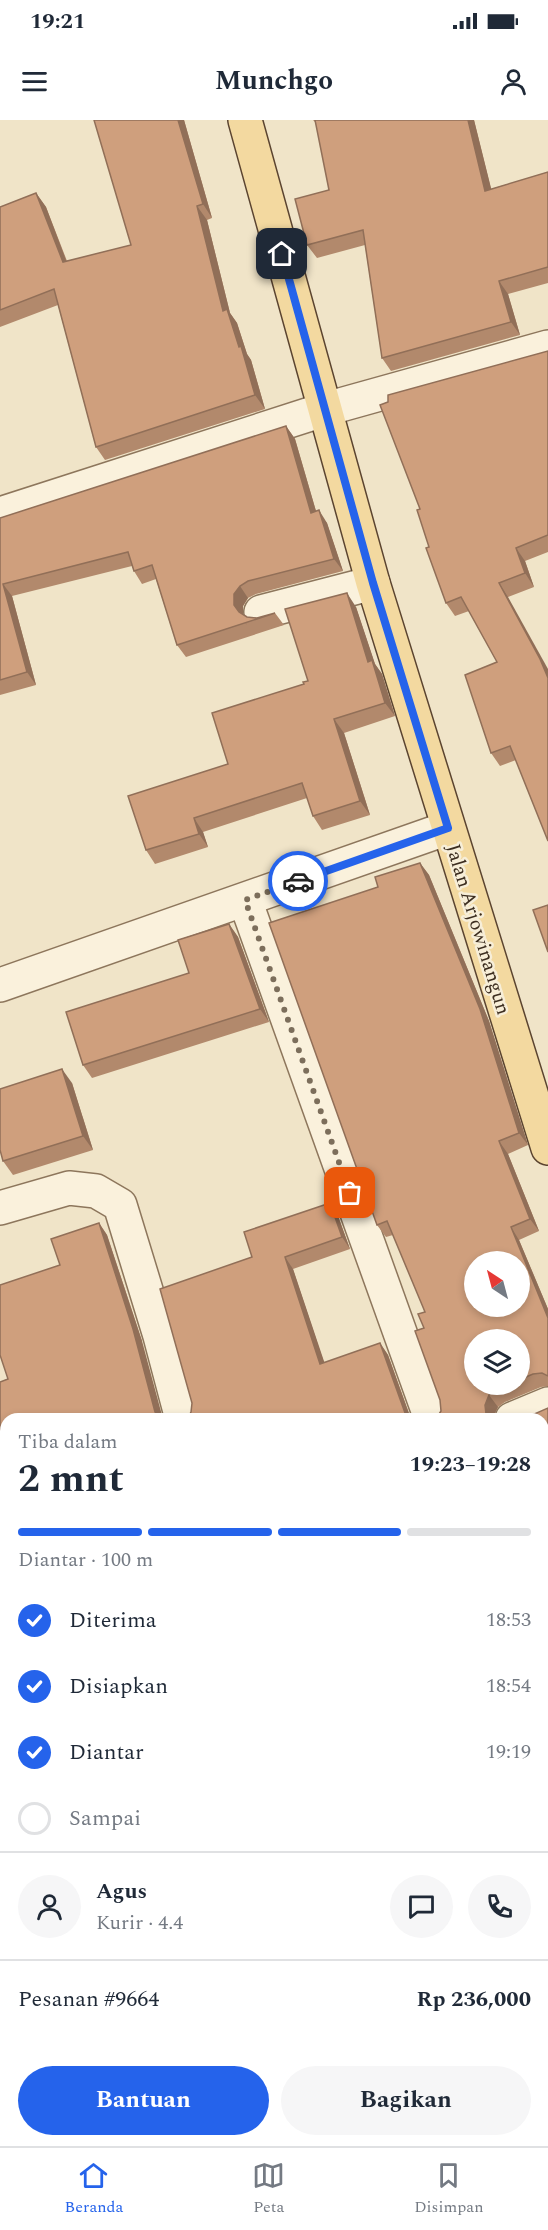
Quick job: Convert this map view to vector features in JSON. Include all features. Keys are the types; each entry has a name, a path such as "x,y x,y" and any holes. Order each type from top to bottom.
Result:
{"main road":[{"name":"Jalan Arjowinangun","path":"245,120 373,583 548,1148"}],"street":[{"path":"0,514 326,409 548,347"},
{"path":"261,612 373,583"},
{"path":"0,985 448,828"},
{"path":"245,900 429,1413"},
{"path":"0,1208 69,1188 96,1191 120,1205 160,1336 180,1413"},
{"path":"526,1413 548,1404"}],"building":[{"path":"94,120 178,120 203,204 197,206 223,311 227,309 239,347 241,346 255,395 96,447 54,289 0,310 0,207 36,193 63,262 131,245"},
{"path":"315,120 468,120 485,191 548,172 548,267 499,281 511,322 382,358 363,230 307,245 295,199 329,190"},
{"path":"548,351 548,535 516,548 525,573 499,583 548,678 548,841 510,746 491,753 465,675 497,662 461,597 446,603 426,548 429,547 417,510 420,509 380,405 388,402 388,395"},
{"path":"286,426 311,513 319,510 334,559 248,581 234,594 234,605 247,617 257,618 275,613 177,645 152,565 134,571 128,552 3,584 27,672 0,680 0,518"},
{"path":"347,593 368,662 372,660 385,703 334,719 360,801 313,816 302,783 194,818 199,834 146,850 128,796 228,764 212,713 308,681 285,609"},
{"path":"420,863 480,1009 519,1133 499,1141 530,1219 511,1227 521,1251 464,1251 464,1317 530,1317 530,1274 548,1318 548,1376 542,1373 530,1375 530,1329 464,1329 464,1395 489,1395 485,1405 486,1413 440,1413 440,1400 415,1331 424,1328 418,1314 425,1312 387,1221 377,1225 269,923 378,887 375,877"},
{"path":"548,905 548,952 533,910"},
{"path":"229,924 260,1009 83,1065 66,1012 189,973 178,940"},
{"path":"62,1069 83,1136 3,1161 0,1150 0,1089"},
{"path":"330,1203 342,1237 285,1257 320,1364 380,1343 405,1413 190,1413 192,1403 160,1289 252,1257 244,1232"},
{"path":"99,1223 133,1329 156,1413 0,1413 0,1382 8,1379 0,1355 0,1285 60,1265 51,1239"},
{"path":"548,1408 548,1413 537,1413"}],"way so far":[{"path":"298,881 245,900 350,1193"}],"route":[{"path":"282,254 373,583 448,828 298,881"}]}
